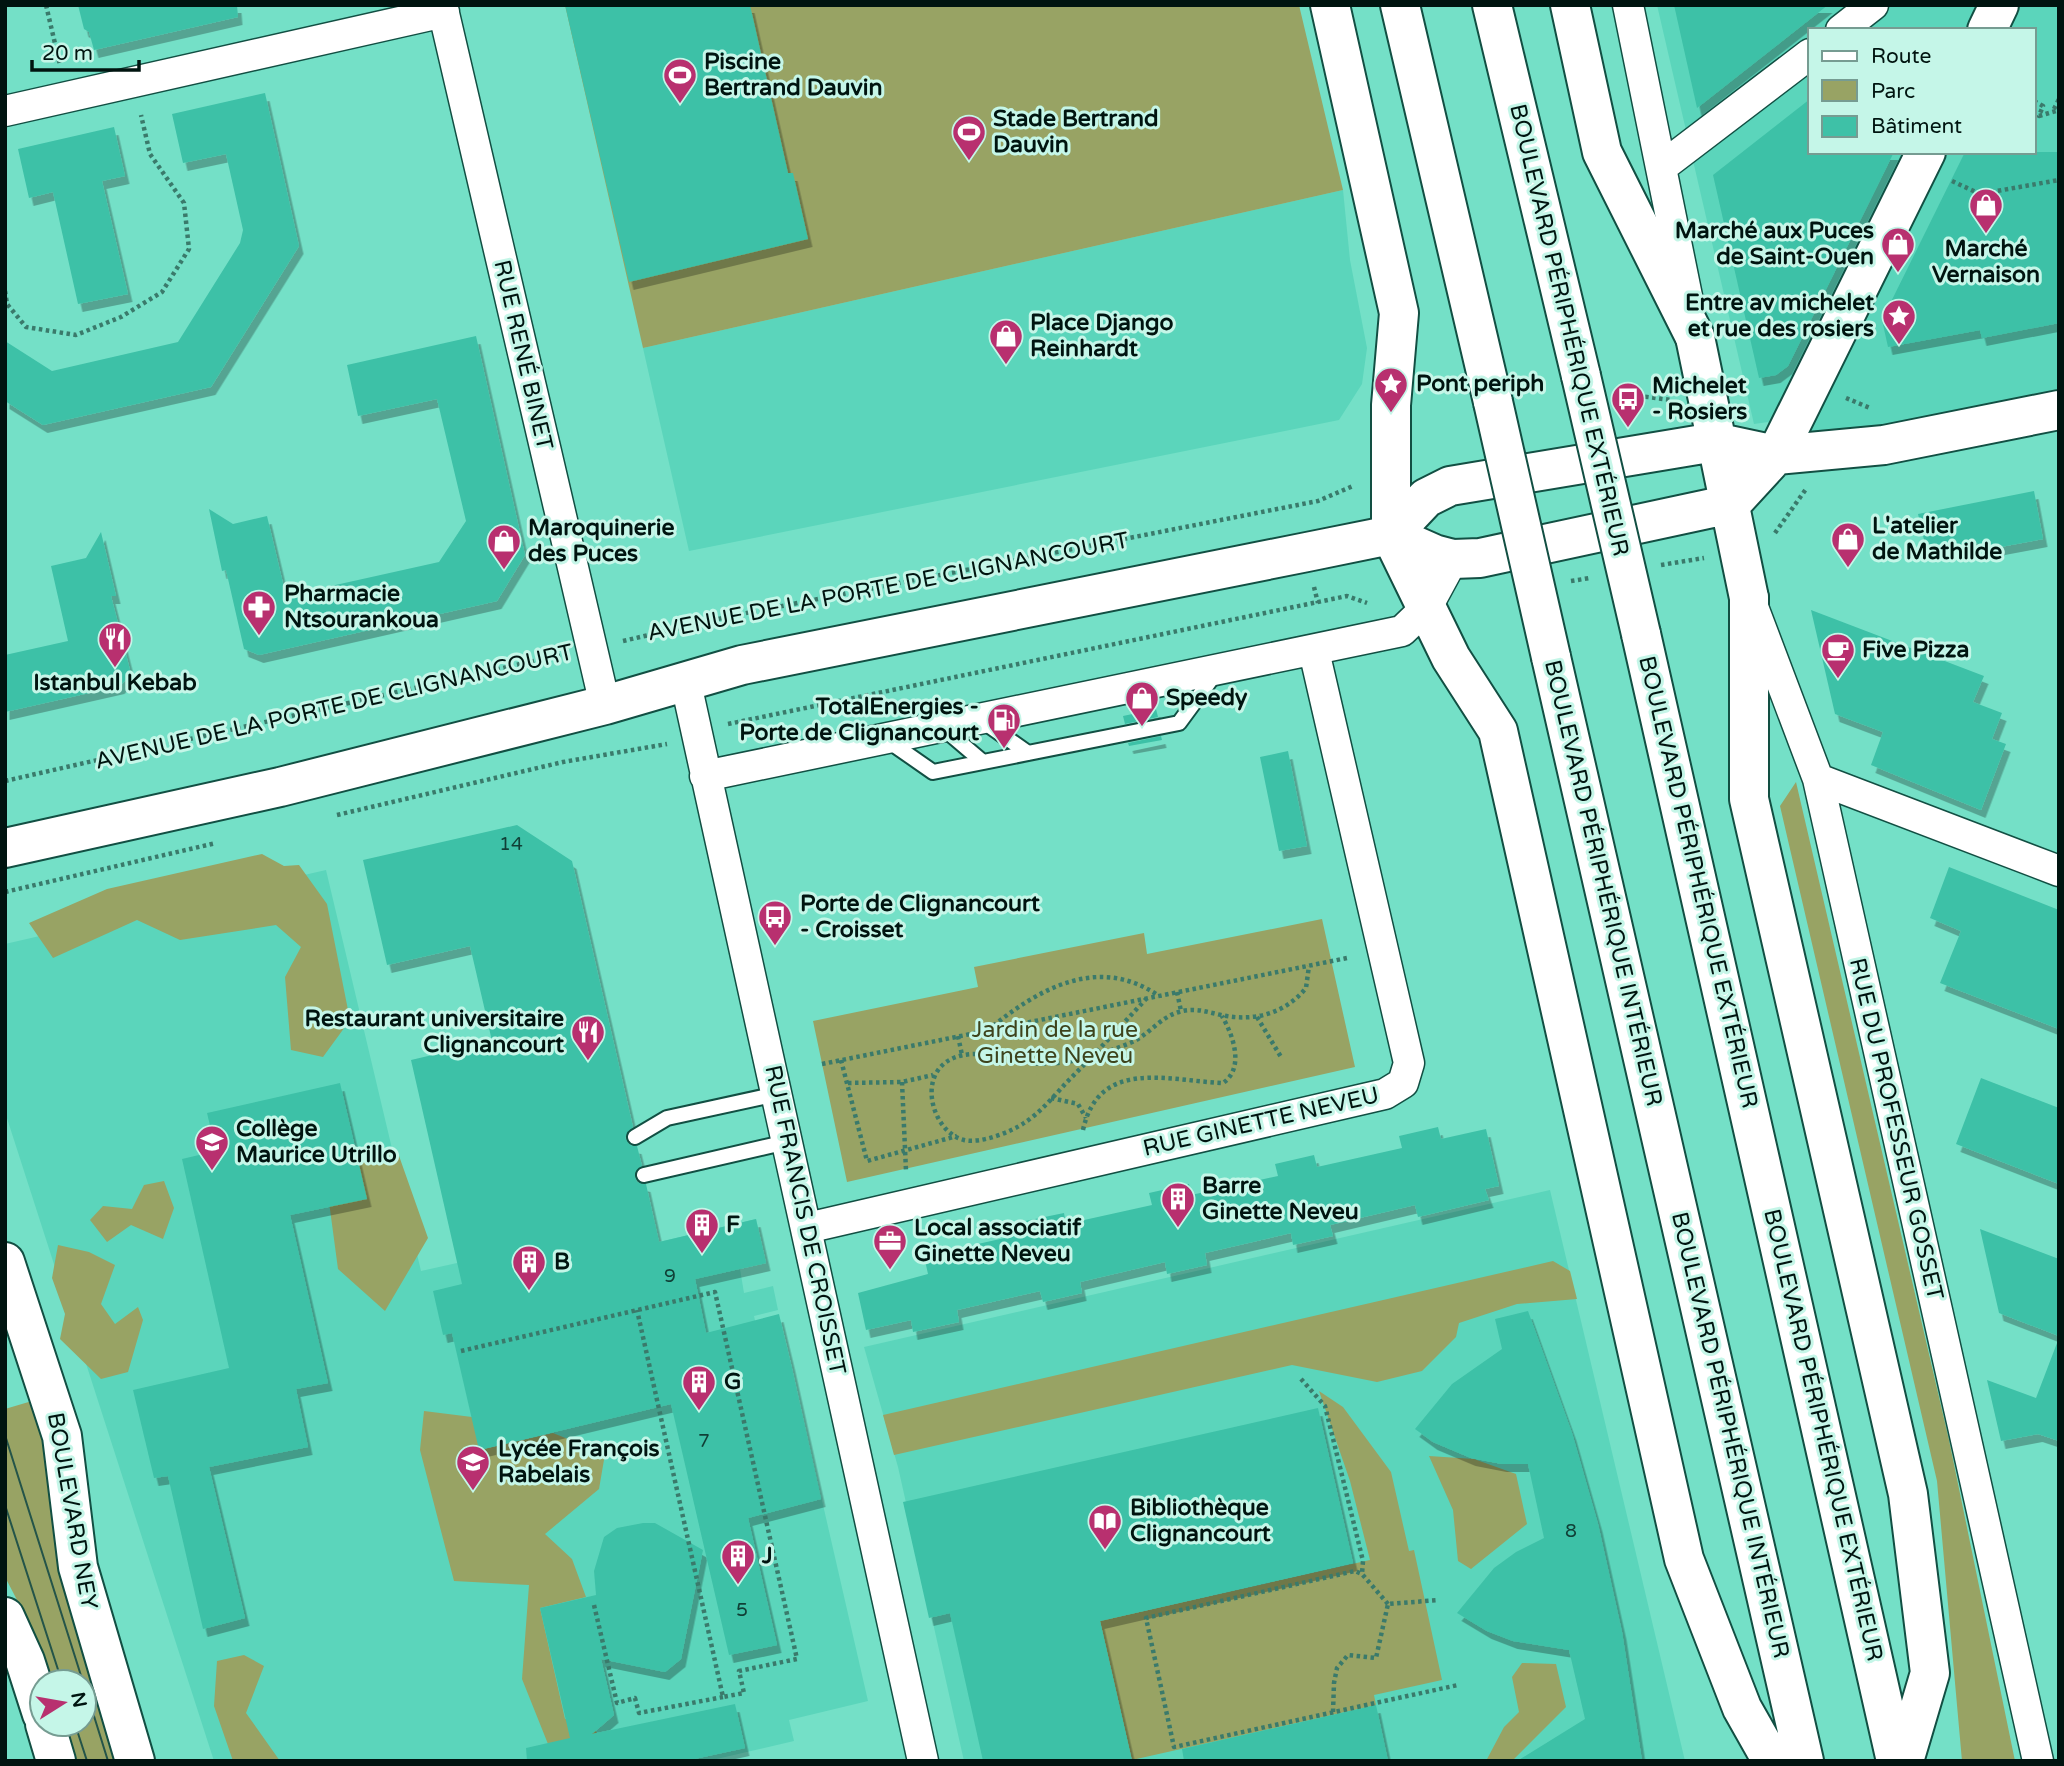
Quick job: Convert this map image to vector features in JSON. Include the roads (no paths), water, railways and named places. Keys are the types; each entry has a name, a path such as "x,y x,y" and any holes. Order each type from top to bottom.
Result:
{"main road":[{"path":"1330,5 1399,313 1391,405 1391,535 1451,658 1498,731 1615,1241 1684,1559 1742,1708 1772,1761"},
{"name":"BOULEVARD PÉRIPHÉRIQUE INTÉRIEUR","path":"1400,5 1804,1761"},
{"name":"BOULEVARD PÉRIPHÉRIQUE EXTÉRIEUR","path":"1492,5 1703,900 1896,1761"},
{"name":"RUE DU PROFESSEUR GOSSET","path":"1570,5 1602,152 1695,337 1749,598"},
{"path":"1988,28 1999,5"},
{"path":"1391,535 1434,554 1453,559 1480,558 1731,504 1776,455 1923,159"},
{"path":"1391,535 1426,498 1450,486 1715,442 1776,455 1884,445 2059,410"},
{"name":"AVENUE DE LA PORTE DE CLIGNANCOURT","path":"5,848 281,787 605,705 685,679 741,665 1391,535"},
{"path":"1749,598 1749,799 1908,1494 1930,1673 1904,1761"},
{"name":"BOULEVARD NEY","path":"5,1262 62,1436 78,1567 135,1761"},
{"path":"5,1617 28,1673"},
{"path":"49,1738 56,1761"}],"street":[{"path":"1628,5 1663,166 1695,337"},
{"path":"1844,28 1873,5"},
{"path":"5,111 443,8"},
{"name":"RUE RENÉ BINET","path":"443,8 605,705"},
{"path":"1663,166 1808,56"},
{"path":"705,776 1402,631 1427,607 1453,559"},
{"name":"RUE DU PROFESSEUR GOSSET","path":"1749,598 1818,779 2038,1761"},
{"name":"RUE GINETTE NEVEU","path":"807,1228 1385,1094 1402,1083 1409,1063 1314,650"},
{"name":"RUE FRANCIS DE CROISSET","path":"685,679 923,1761"},
{"path":"1818,779 2059,871"}],"lane":[{"path":"886,739 933,772 1179,723 1218,670"},
{"path":"980,719 1028,753"},
{"path":"942,727 983,762"},
{"path":"635,1137 667,1118 777,1094"},
{"path":"644,1175 788,1142"}],"tram line":[{"path":"5,1435 79,1668"},
{"path":"5,1505 57,1668"},
{"path":"98,1729 108,1761"},
{"path":"80,1738 87,1761"}],"place":[{"name":"Piscine Bertrand Dauvin","path":"680,105"},
{"name":"Stade Bertrand Dauvin","path":"969,162"},
{"name":"Marché Vernaison","path":"1986,235"},
{"name":"Marché aux Puces de Saint-Ouen","path":"1898,274"},
{"name":"Entre av michelet et rue des rosiers","path":"1899,346"},
{"name":"Place Django Reinhardt","path":"1006,366"},
{"name":"Pont periph","path":"1391,414"},
{"name":"Michelet - Rosiers","path":"1628,429"},
{"name":"L'atelier de Mathilde","path":"1848,569"},
{"name":"Maroquinerie des Puces","path":"504,571"},
{"name":"Pharmacie Ntsourankoua","path":"259,637"},
{"name":"Istanbul Kebab","path":"115,669"},
{"name":"Five Pizza","path":"1838,680"},
{"name":"Speedy","path":"1142,728"},
{"name":"TotalEnergies - Porte de Clignancourt","path":"1004,750"},
{"name":"Porte de Clignancourt - Croisset","path":"775,947"},
{"name":"Restaurant universitaire Clignancourt","path":"588,1062"},
{"name":"Collège Maurice Utrillo","path":"212,1172"},
{"name":"Barre Ginette Neveu","path":"1178,1229"},
{"name":"F","path":"702,1255"},
{"name":"Local associatif Ginette Neveu","path":"890,1271"},
{"name":"B","path":"529,1292"},
{"name":"G","path":"699,1412"},
{"name":"Lycée François Rabelais","path":"473,1492"},
{"name":"Bibliothèque Clignancourt","path":"1105,1551"},
{"name":"J","path":"738,1586"}],"park label":[{"name":"Jardin de la rue Ginette Neveu","path":"1055,1043"}]}
